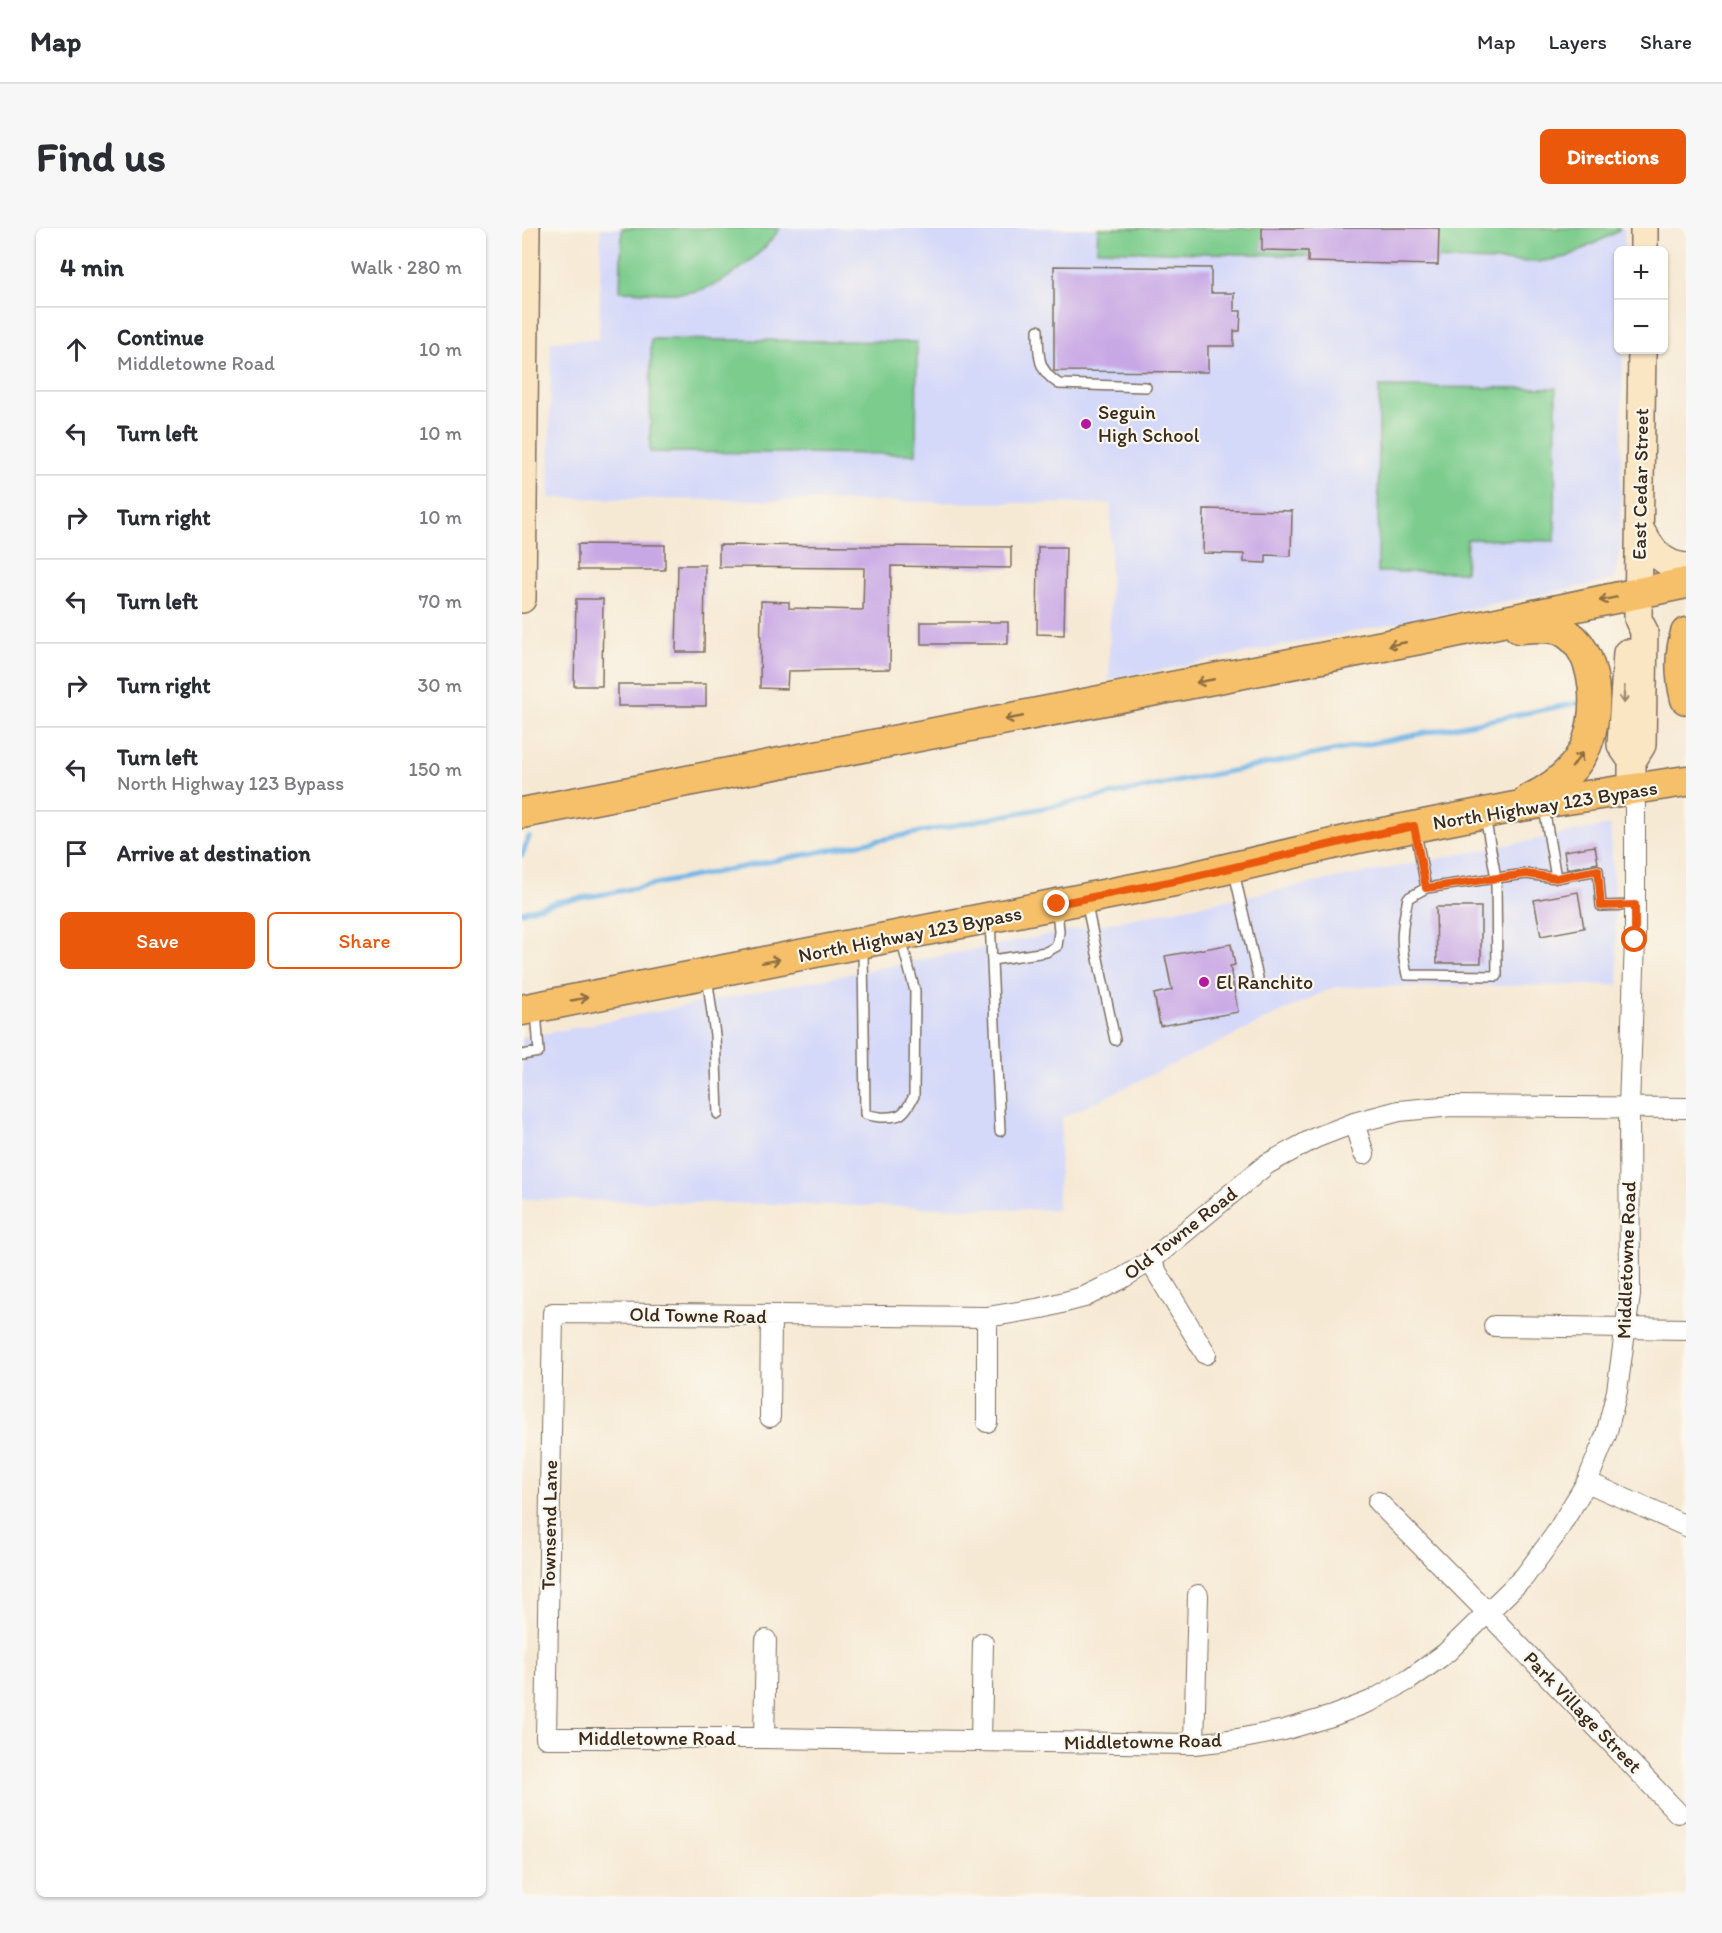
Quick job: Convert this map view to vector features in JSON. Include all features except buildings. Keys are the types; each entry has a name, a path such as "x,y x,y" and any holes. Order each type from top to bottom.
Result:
{"main road":[{"path":"522,813 1440,635 1638,606 1686,583"},
{"path":"1440,635 1538,627 1560,630 1576,640 1586,657 1592,679 1594,701 1593,725 1584,751 1558,783 1529,805"},
{"path":"1686,633 1680,666 1686,699"},
{"name":"North Highway 123 Bypass","path":"529,1009 1071,902 1414,826 1529,805 1632,775 1686,781"}],"street":[{"path":"522,599 526,228"},
{"path":"1644,228 1644,246"},
{"name":"East Cedar Street","path":"1632,775 1642,745 1644,631 1638,606 1642,354"},
{"path":"1640,529 1647,543 1663,561 1686,567"},
{"name":"Middletowne Road","path":"546,1738 764,1738 1194,1744 1238,1739 1284,1730 1332,1716 1371,1701 1410,1679 1446,1653 1524,1577 1555,1535 1587,1482 1606,1435 1614,1402 1630,1295 1629,1107 1635,905 1635,807 1632,775"},
{"name":"Old Towne Road","path":"553,1313 987,1317 1042,1308 1084,1297 1121,1280 1150,1261 1267,1164 1315,1138 1354,1123 1400,1111 1452,1106 1686,1108"},
{"path":"1354,1123 1364,1154"},
{"path":"1150,1261 1206,1354"},
{"name":"Townsend Lane","path":"546,1738 553,1313"},
{"path":"770,1417 771,1316"},
{"path":"987,1317 987,1422"},
{"path":"1494,1326 1686,1329"},
{"path":"1587,1482 1686,1526"},
{"name":"Park Village Street","path":"1378,1502 1487,1612 1678,1813"},
{"path":"1194,1744 1198,1596"},
{"path":"764,1738 766,1640"},
{"path":"981,1742 983,1643"}],"lane":[{"path":"1038,330 1041,367 1049,378 1059,384 1146,387"},
{"path":"1529,805 1556,878"},
{"path":"1485,813 1496,878 1497,975 1407,975 1402,955 1401,932 1408,898 1426,888 1496,878 1526,874 1556,878 1598,870 1601,906 1635,905"},
{"path":"1414,826 1426,888"},
{"path":"1233,866 1258,978"},
{"path":"992,960 1046,952 1057,946 1059,932 1071,902"},
{"path":"1071,902 1115,1040"},
{"path":"990,918 1000,1131"},
{"path":"863,943 865,1114 896,1118 906,1110 914,1096 915,991 901,935"},
{"path":"706,974 715,1035 718,1114"},
{"path":"522,1055 539,1052 529,1009"}],"shaded area":[{"name":"Seguin High School","path":"601,228 1624,228 1624,246 1614,246 1614,354 1623,354 1620,548 1614,580 1109,680 1111,504 549,498 551,341 599,339"},
{"path":"1610,825 1619,985 1334,987 1062,1118 1057,1210 522,1199 522,1038"}],"green space":[{"path":"622,228 780,228 753,259 728,277 703,289 673,293 620,291"},
{"path":"1098,228 1619,228 1619,231 1567,257 1538,262 1097,250"},
{"path":"651,339 917,342 916,454 650,452"},
{"path":"1379,387 1556,388 1555,541 1467,539 1465,572 1378,572"}],"waterway":[{"path":"522,912 556,902 1577,703"},
{"path":"522,855 529,837"}],"place":[{"name":"Seguin High School","path":"1086,424"},
{"name":"El Ranchito","path":"1204,982"}],"route":[{"path":"1057,904 1179,880 1414,826 1426,888 1526,874 1556,878 1598,870 1601,906 1635,905 1635,940"}]}
